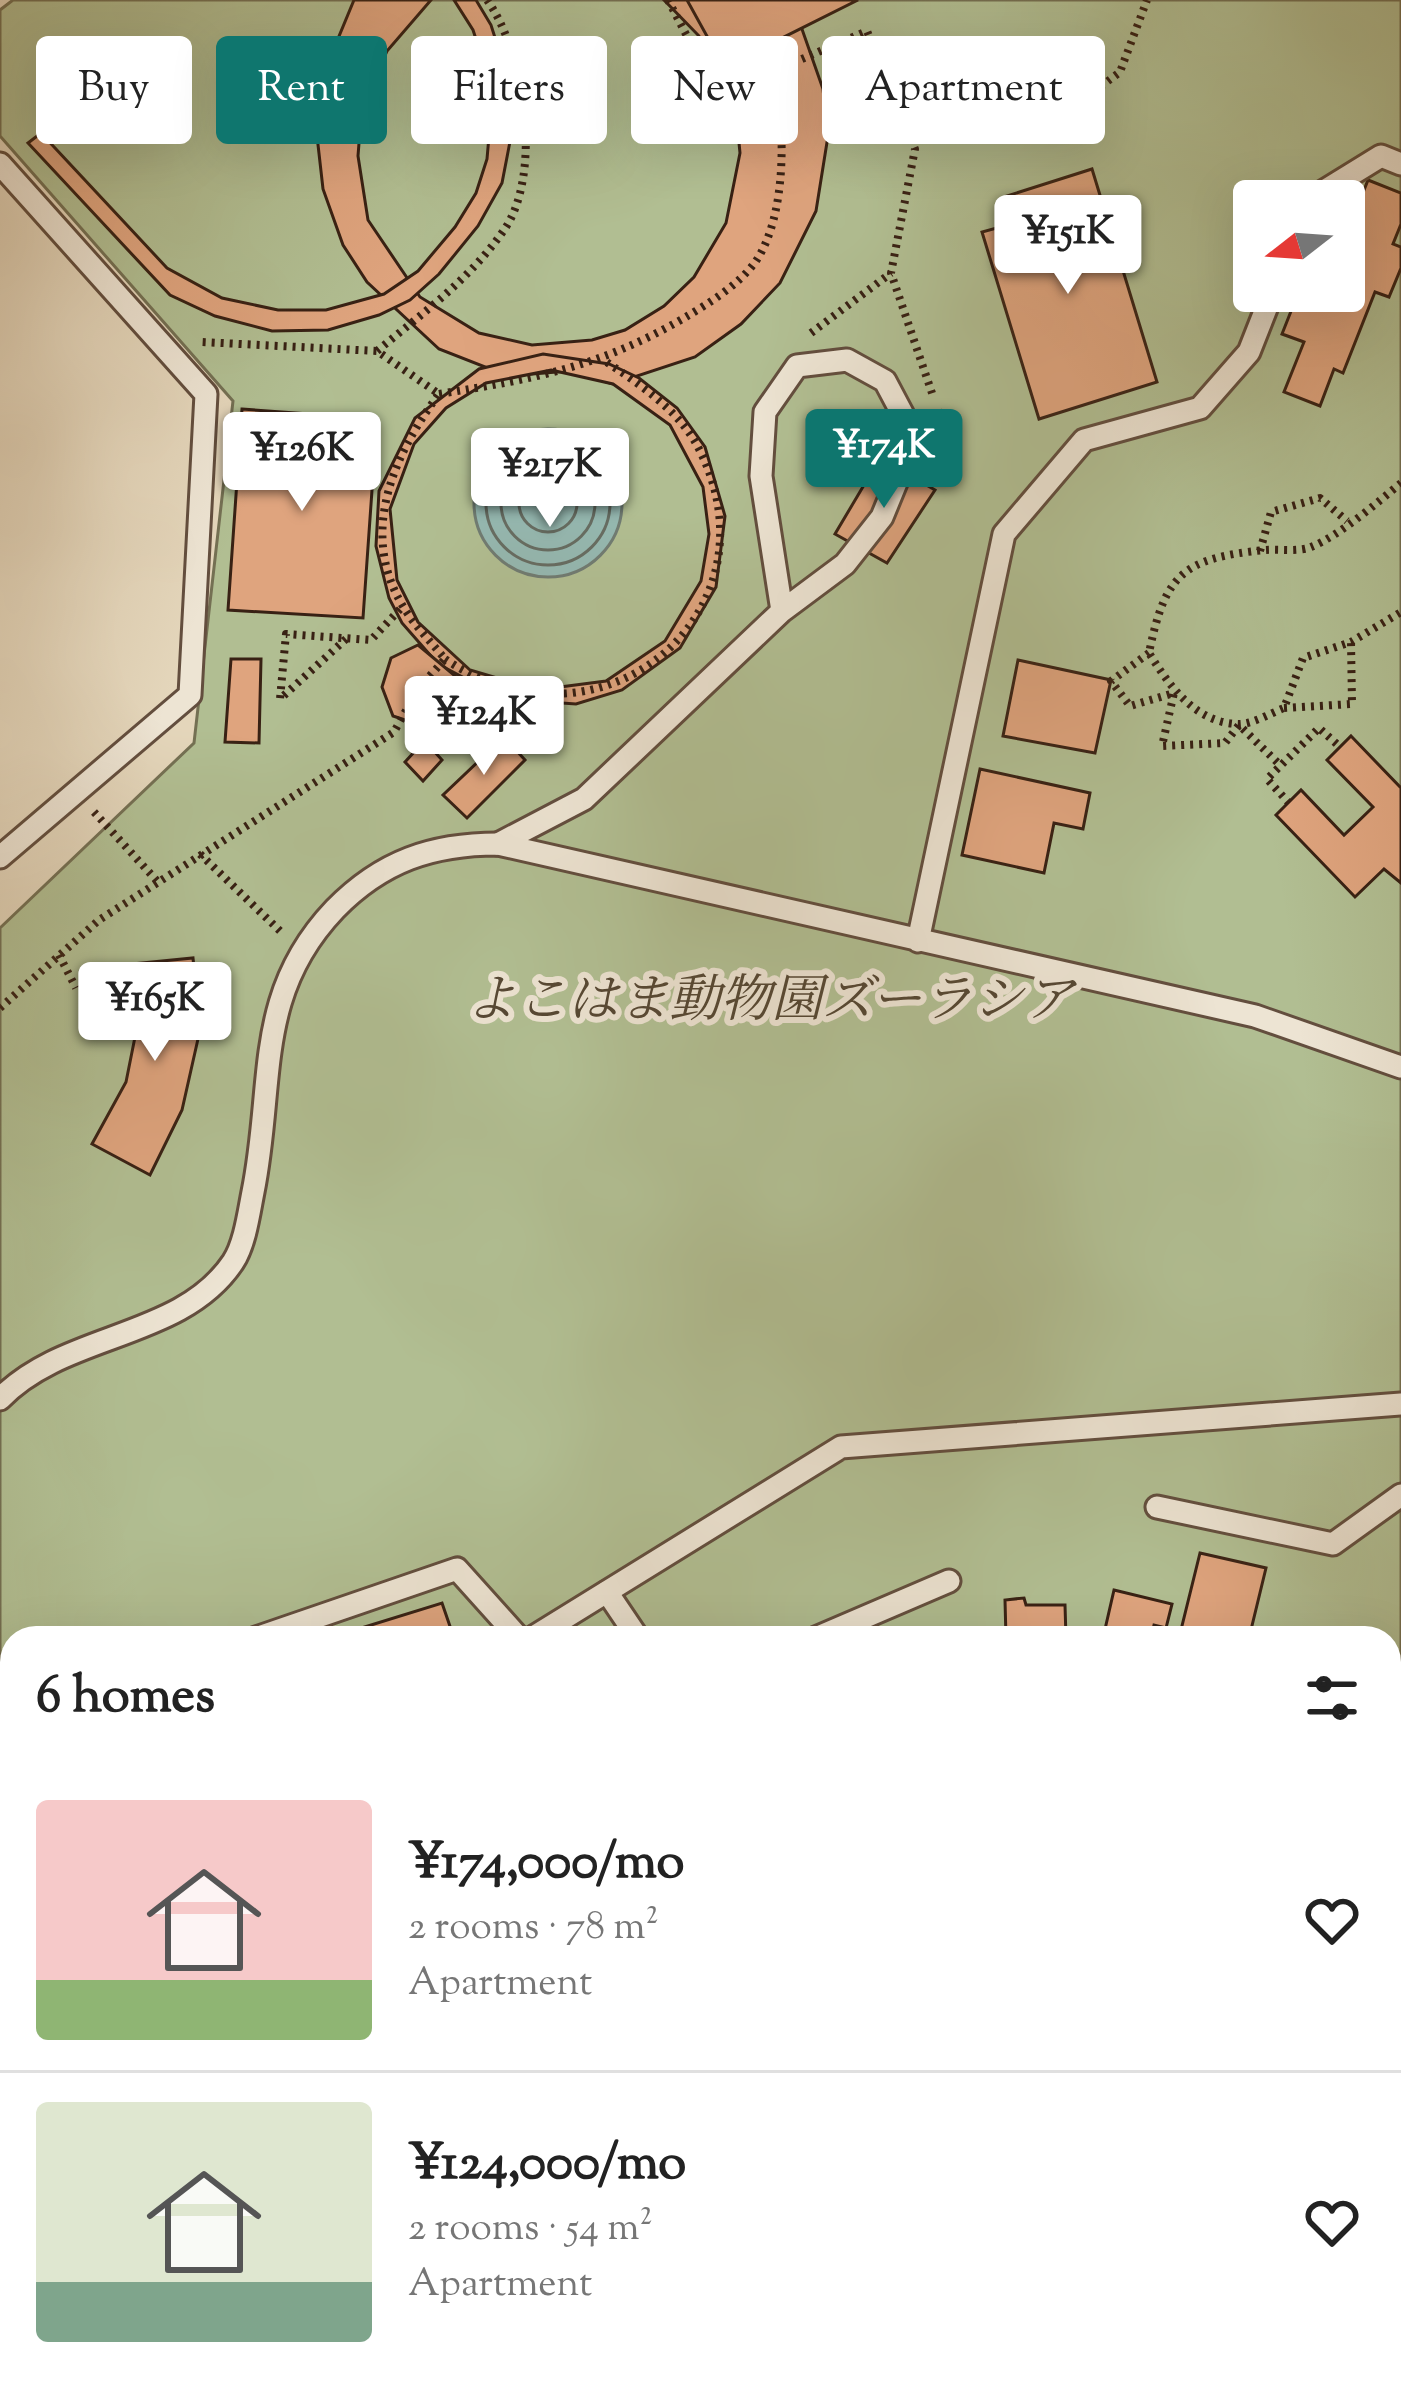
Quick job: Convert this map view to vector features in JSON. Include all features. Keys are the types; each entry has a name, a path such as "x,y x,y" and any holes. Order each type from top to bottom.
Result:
{"lane":[{"path":"1342,180 1381,156 1401,164"},
{"path":"0,164 206,394 190,695 0,857"},
{"path":"918,941 1004,534 1084,440 1200,408 1249,352 1265,312"},
{"path":"498,844 584,799 782,611 845,564 882,517 909,451 903,416 885,381 847,360 797,367 765,412 761,476 782,611"},
{"path":"0,1399 20,1378 86,1343 197,1298 235,1260 264,1137 280,991 301,945 350,893 389,863 450,844 498,844 1255,1016 1399,1059"},
{"path":"552,1626 841,1447 1401,1404"},
{"path":"1157,1507 1333,1544 1401,1495"},
{"path":"291,1626 457,1569 508,1626"},
{"path":"843,1626 950,1580"},
{"path":"607,1592 630,1626"}],"path":[{"path":"377,351 463,280 508,225 523,170 524,94 500,18 487,0"},
{"path":"668,0 687,36"},
{"path":"1105,83 1120,72 1147,0"},
{"path":"184,340 377,351 439,394 562,374 604,360 710,303 757,260 776,200 783,144"},
{"path":"913,144 891,273 948,440 938,457"},
{"path":"439,394 406,439 390,474 384,508 381,526 388,566 402,607 445,659 479,682 560,697 601,691 648,668 683,635 706,591 718,543 716,491 698,446 669,411 604,360"},
{"path":"1174,693 1130,706 1111,681 1149,653 1159,604 1176,576 1214,559 1260,550 1310,548 1347,521 1370,512 1401,483"},
{"path":"1260,550 1271,512 1320,498 1347,521"},
{"path":"346,639 280,699 286,634 371,640 402,607"},
{"path":"1283,708 1303,658 1351,642 1401,612"},
{"path":"1174,693 1162,746 1225,742 1239,725 1283,708 1352,704 1351,642"},
{"path":"1149,653 1174,693 1202,713 1239,725 1280,765"},
{"path":"0,1008 99,920 394,732 418,689 445,659"},
{"path":"1318,706 1319,728 1340,747"},
{"path":"1289,803 1267,779 1319,728"},
{"path":"74,791 158,882"},
{"path":"200,854 279,931 301,945"},
{"path":"59,955 76,988"}],"green space":[{"name":"よこはま動物園ズーラシア","path":"13,0 1401,0 1401,1626 0,1626 0,928 194,743 233,401 0,136 0,10"}],"water":[{"path":"548,429 576,434 601,450 617,475 622,503 617,531 601,556 576,572 548,577 520,572 495,556 479,531 474,503 479,475 495,450 520,434"}],"building":[{"path":"354,0 431,0 387,51 387,36 339,36"},
{"path":"454,0 476,0 494,36 475,36"},
{"path":"664,0 697,0 716,36 699,36"},
{"path":"687,0 858,0 786,36 707,36"},
{"path":"796,12 822,86 822,144 827,144 816,211 780,283 741,324 695,357 613,384 569,371 508,376 439,349 367,282 343,245 323,189 318,144 359,144 368,220 420,297 479,333 532,345 592,340 625,330 664,306 694,277 726,223 739,144 798,144 798,36 747,36"},
{"path":"36,137 36,144 51,144 167,268 222,298 278,310 326,310 384,294 418,271 476,193 488,144 510,144 502,183 478,226 439,274 410,300 328,330 272,331 215,316 170,295 28,143"},
{"path":"1092,169 1157,382 1039,419 982,232 1015,223 1007,196"},
{"path":"1368,180 1401,193 1401,224 1393,244 1401,247 1401,268 1389,297 1375,292 1343,373 1334,369 1320,406 1284,392 1304,342 1282,334 1291,312 1365,312"},
{"path":"543,354 609,364 639,378 677,408 705,447 725,516 716,587 680,648 622,690 576,704 504,699 438,664 402,623 389,598 376,546 379,491 415,418 479,369","holes":["551,370 613,384 670,425 703,487 709,534 701,581 665,641 606,681 537,690 470,670 418,622 397,580 390,509 414,444 446,408 486,383"]},
{"path":"242,409 377,419 363,618 228,610"},
{"path":"880,458 935,490 887,563 835,534"},
{"path":"418,645 460,680 461,688 458,706 443,720 423,726 393,716 382,687 391,658"},
{"path":"231,659 261,659 259,743 225,742"},
{"path":"1018,660 1111,680 1095,753 1003,736"},
{"path":"439,725 452,727 433,750 442,760 423,781 405,762"},
{"path":"1351,736 1401,788 1401,883 1384,869 1355,897 1276,815 1301,790 1344,835 1373,807 1327,760"},
{"path":"504,737 525,760 467,818 443,795"},
{"path":"980,769 1090,793 1083,829 1054,823 1044,873 962,855"},
{"path":"193,958 200,1030 182,1110 150,1175 92,1144 126,1082 137,1027 131,964"},
{"path":"1200,1553 1266,1568 1252,1626 1182,1626"},
{"path":"1114,1590 1172,1604 1166,1626 1106,1626"},
{"path":"1005,1600 1065,1605 1066,1626 1006,1626"},
{"path":"442,1603 450,1626 368,1626"}]}
